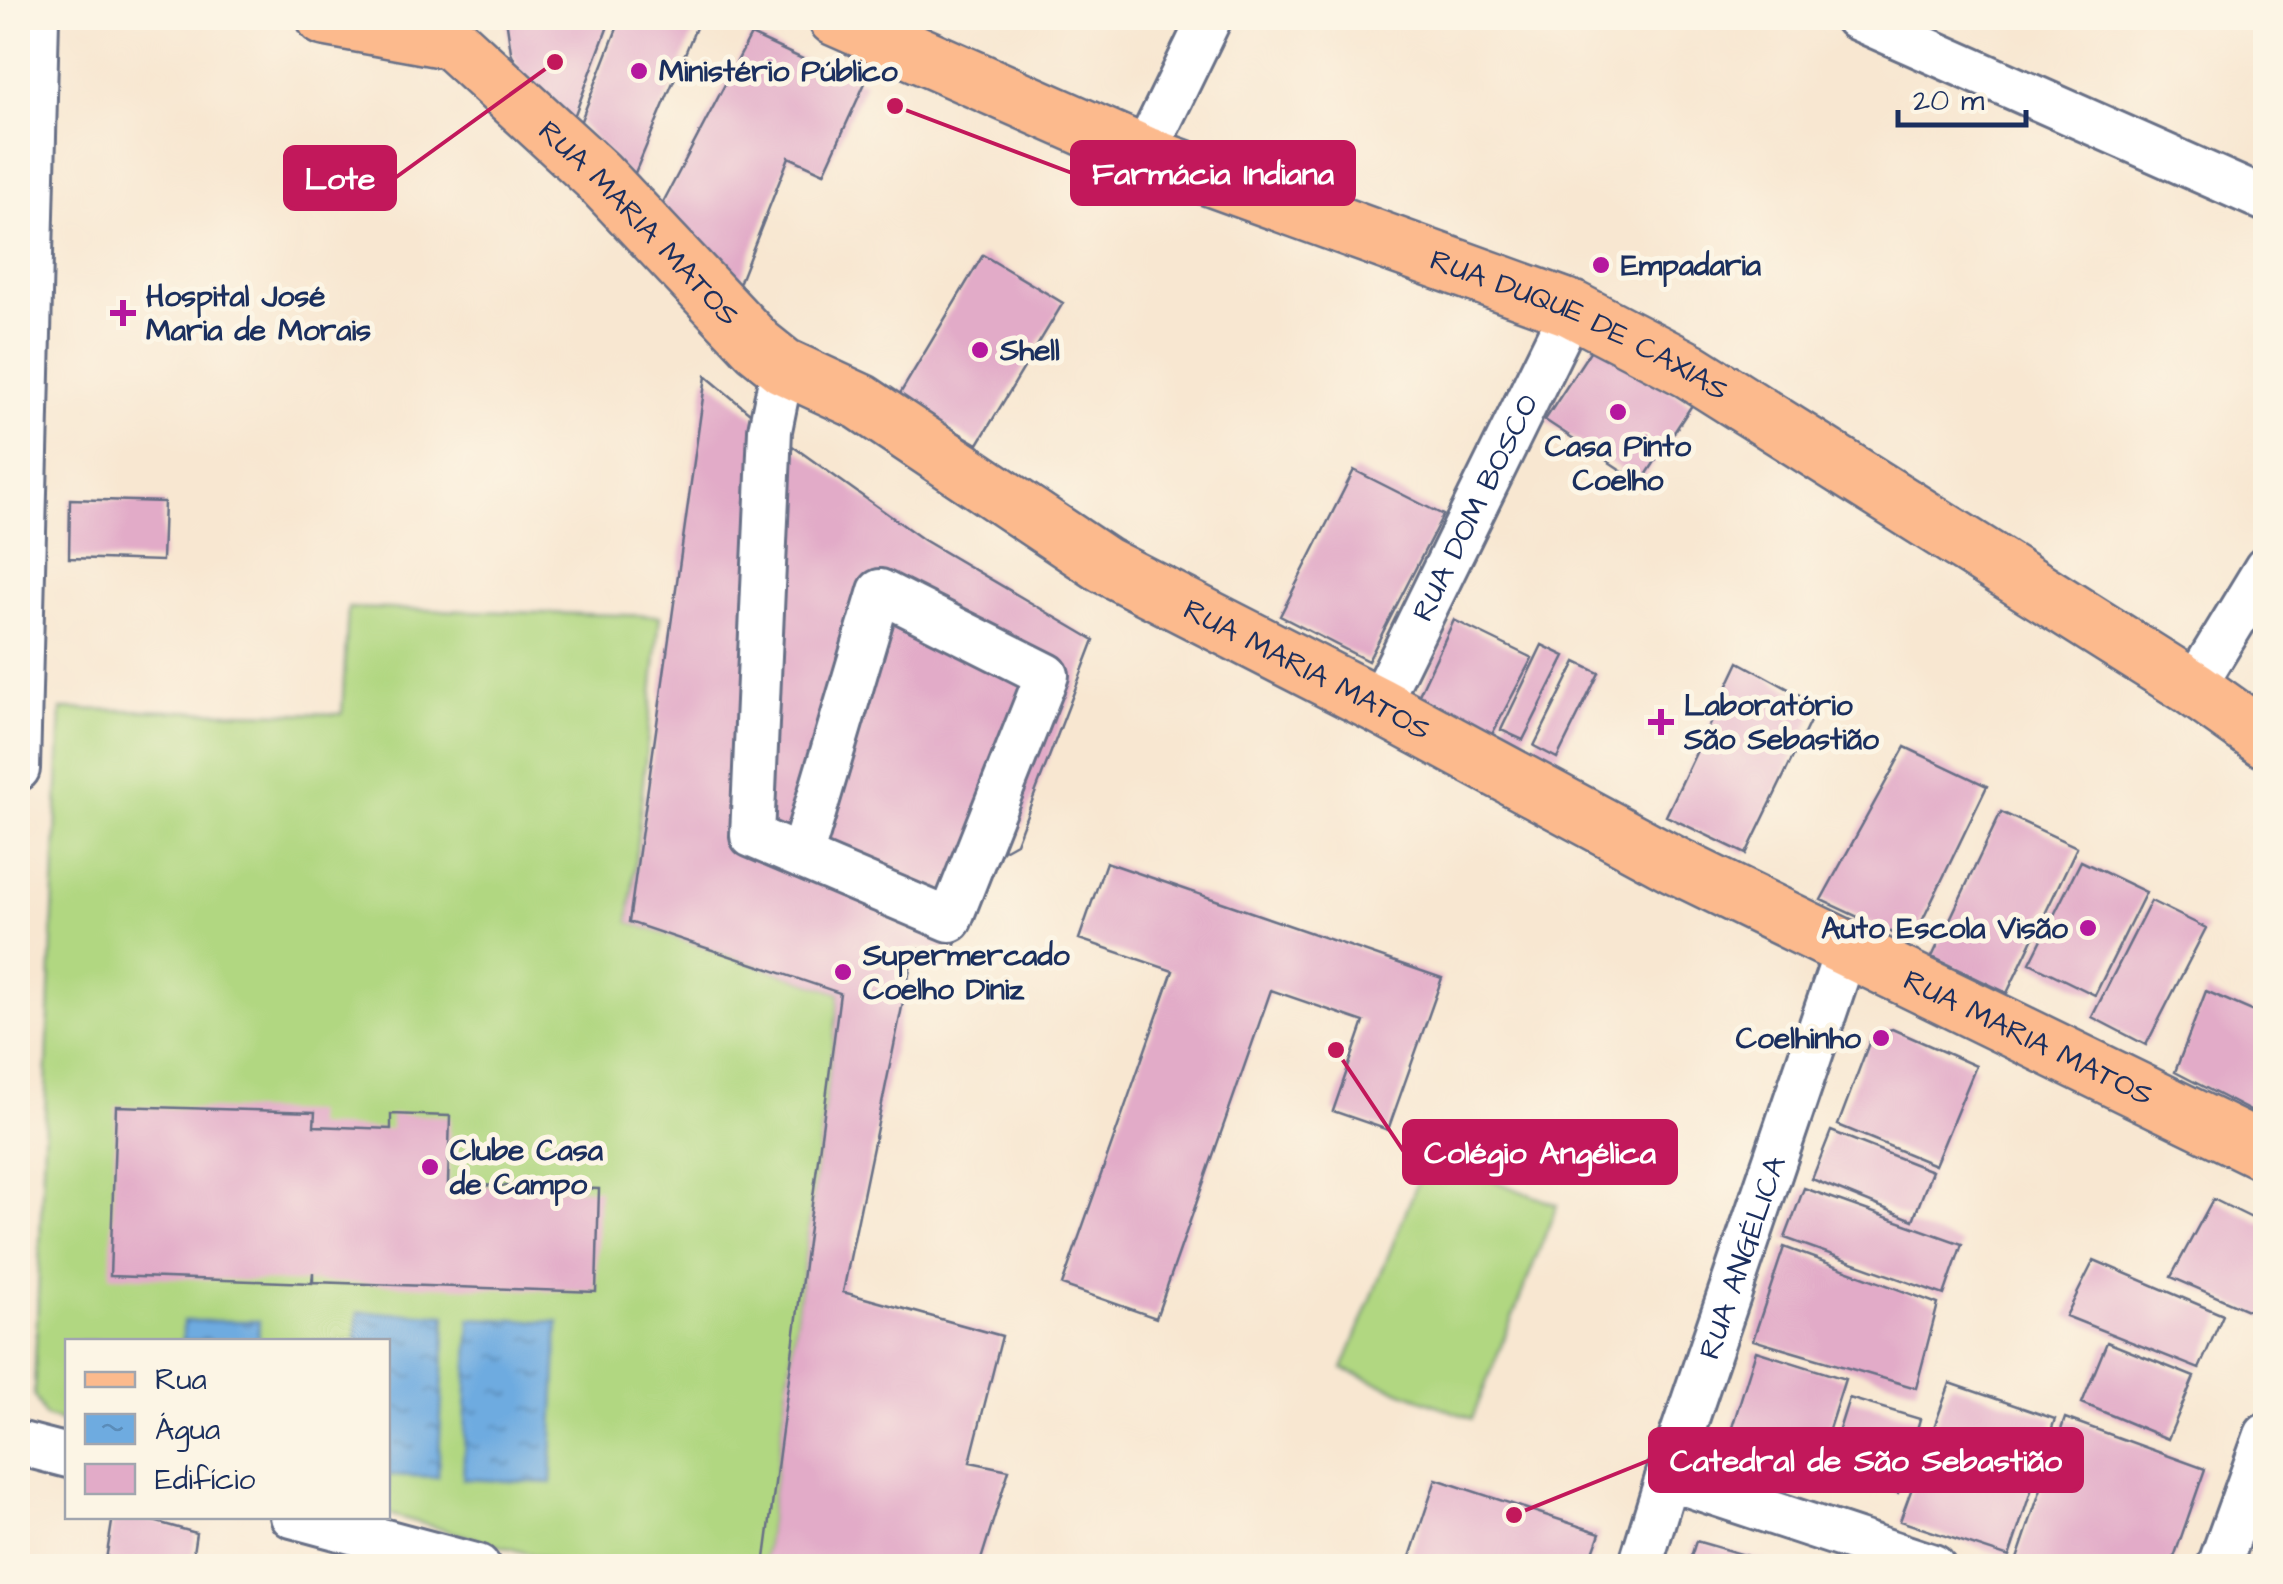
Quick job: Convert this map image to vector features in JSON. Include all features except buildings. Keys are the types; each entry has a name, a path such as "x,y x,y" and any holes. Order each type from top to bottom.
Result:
{"main road":[{"path":"325,18 455,30"},
{"name":"RUA DUQUE DE CAXIAS","path":"836,18 1144,154 1572,310 1688,370 2193,688 2266,740"},
{"name":"RUA MARIA MATOS","path":"455,30 758,346 783,366 861,402 1104,566 1378,705 1675,864 2266,1153"}],"street":[{"path":"18,769 37,18"},
{"path":"1144,154 1210,18"},
{"path":"1856,18 2266,200"},
{"name":"RUA DOM BOSCO","path":"1378,705 1572,310"},
{"path":"783,366 770,430 752,836 800,857 950,920 1046,675 880,591 800,857"},
{"path":"2193,688 2266,568"},
{"name":"RUA ANGÉLICA","path":"1640,1566 1847,948"},
{"path":"2220,1566 2266,1435"},
{"path":"18,1443 65,1455"},
{"path":"1667,1478 1934,1566"},
{"path":"303,1519 478,1566"}],"green space":[{"name":"Clube Casa de Campo","path":"348,608 660,616 629,922 840,993 764,1566 572,1566 390,1515 390,1339 65,1339 65,1422 45,1416 34,1395 61,709 342,714"},
{"path":"1428,1156 1557,1205 1472,1419 1343,1369"}],"water":[{"path":"358,1312 446,1315 438,1477 390,1475 390,1339 356,1339"},
{"path":"470,1318 558,1322 551,1483 463,1479"},
{"path":"183,1321 259,1321 258,1339 183,1339"}],"place":[{"name":"Lote","path":"555,62"},
{"name":"Ministério Público","path":"639,71"},
{"name":"Farmácia Indiana","path":"895,106"},
{"name":"Empadaria","path":"1601,265"},
{"name":"Hospital José Maria de Morais","path":"123,313"},
{"name":"Shell","path":"980,350"},
{"name":"Casa Pinto Coelho","path":"1618,412"},
{"name":"Laboratório São Sebastião","path":"1661,722"},
{"name":"Auto Escola Visão","path":"2088,928"},
{"name":"Supermercado Coelho Diniz","path":"843,972"},
{"name":"Coelhinho","path":"1881,1038"},
{"name":"Colégio Angélica","path":"1336,1050"},
{"name":"Clube Casa de Campo","path":"430,1167"},
{"name":"Catedral de São Sebastião","path":"1514,1515"}]}
